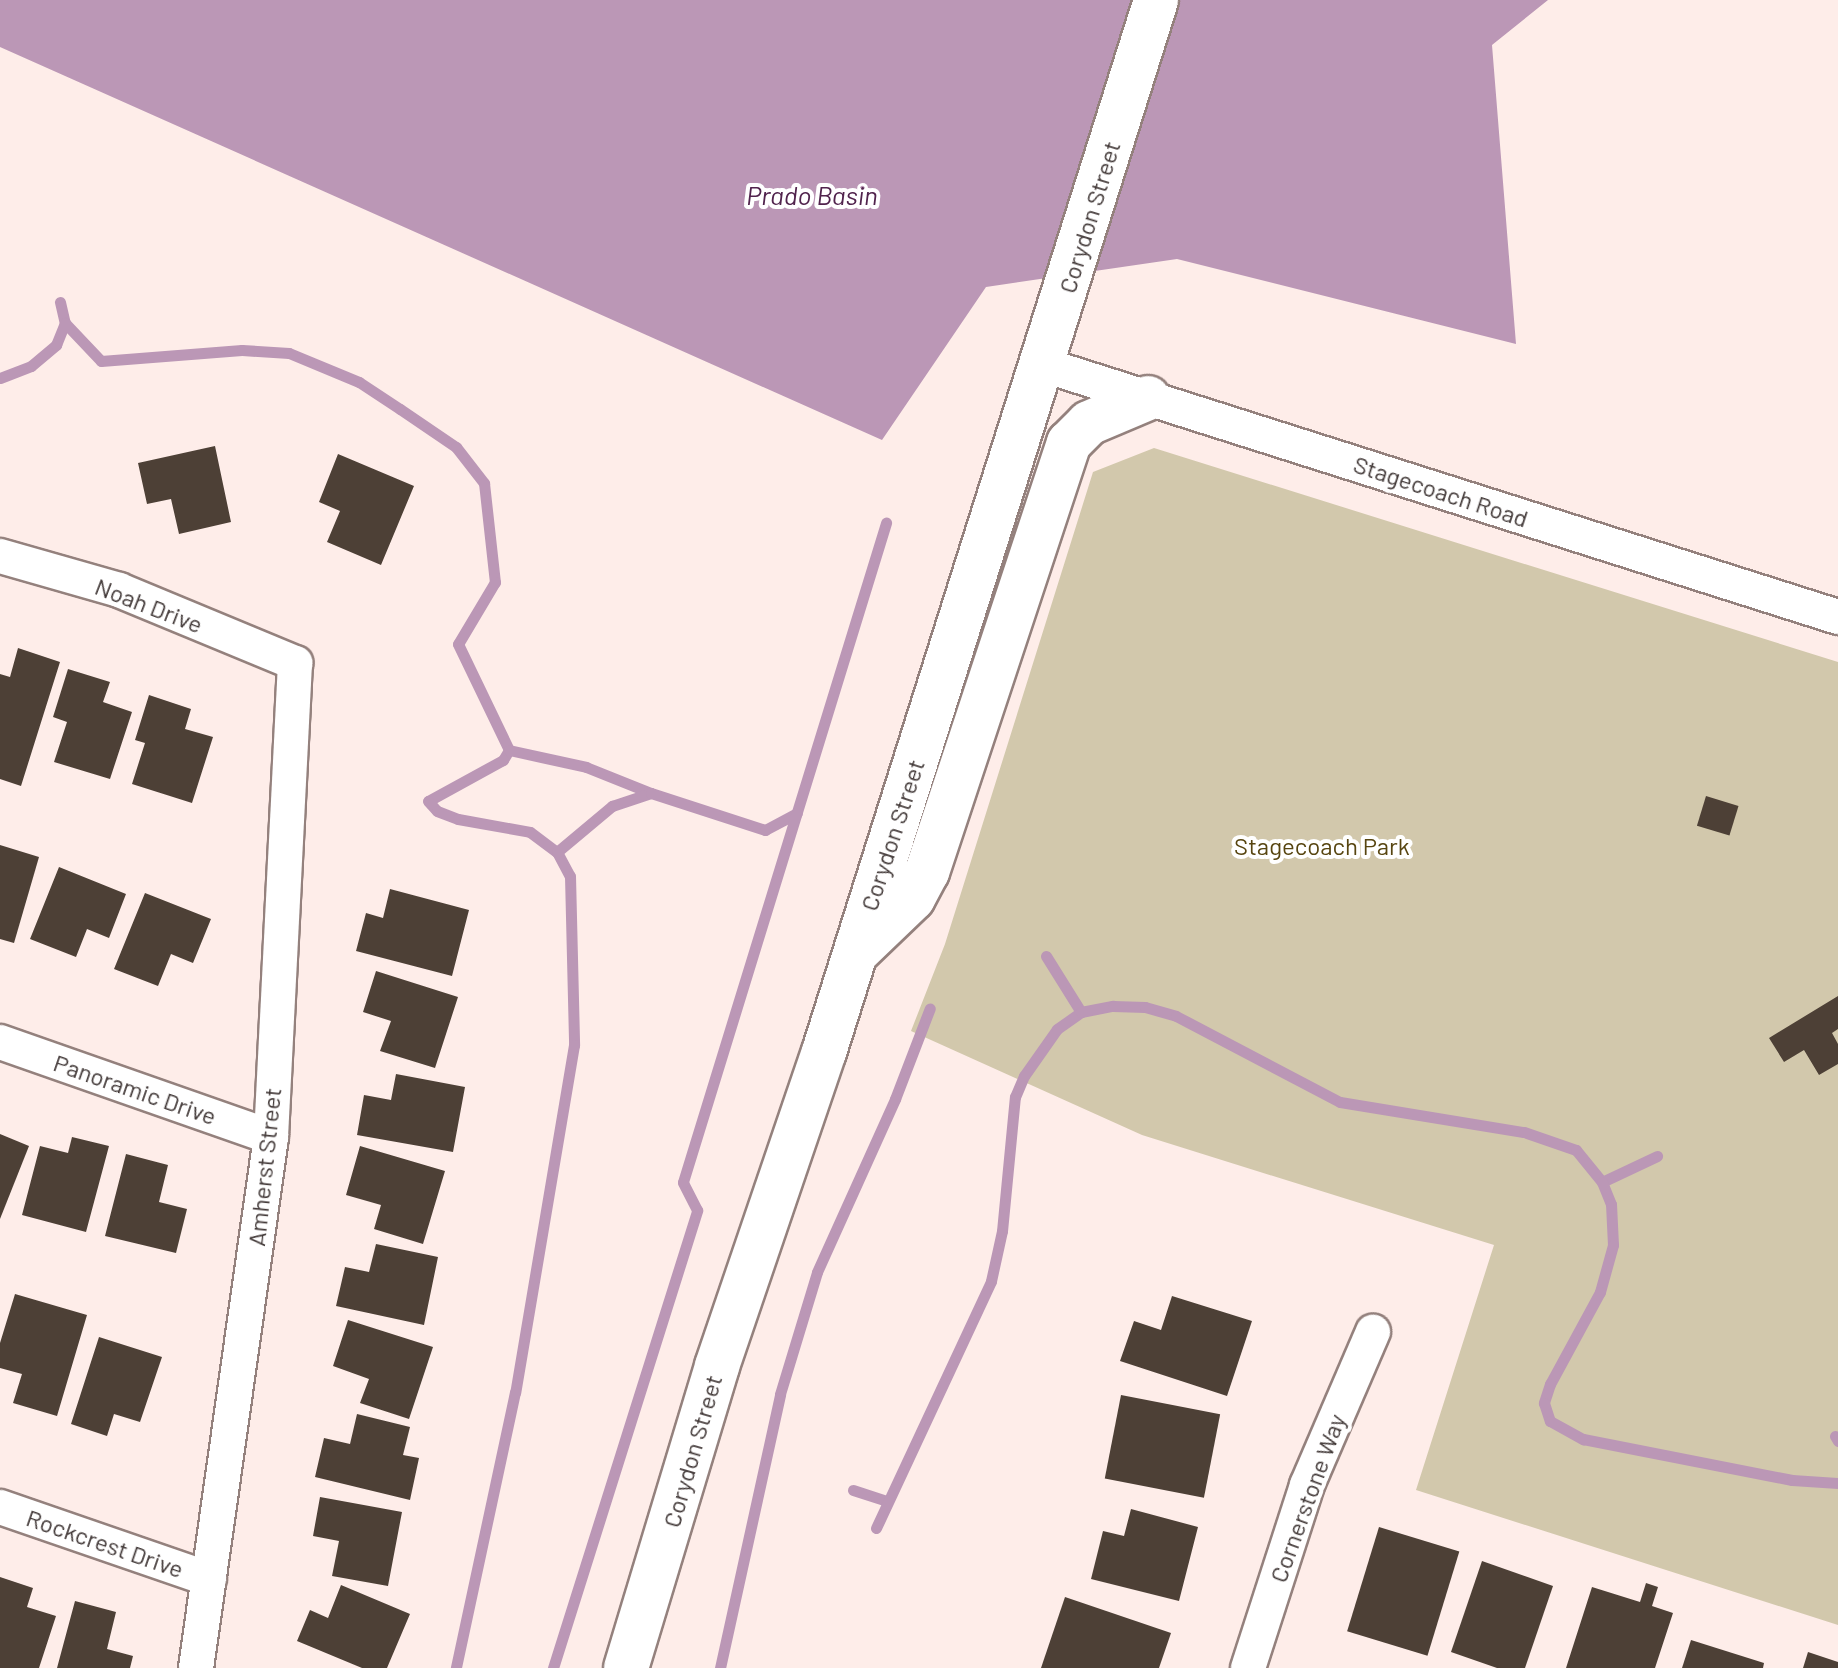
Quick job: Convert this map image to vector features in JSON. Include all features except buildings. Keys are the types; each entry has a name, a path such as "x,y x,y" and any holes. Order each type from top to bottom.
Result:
{"main road":[{"name":"Corydon Street","path":"626,1668 717,1366 1044,365 1156,0"},
{"path":"853,955 913,898 927,872 1069,443 1089,423 1148,398"}],"street":[{"name":"Stagecoach Road","path":"1044,365 1838,617"},
{"name":"Noah Drive","path":"0,556 119,590 295,663"},
{"name":"Amherst Street","path":"196,1668 271,1137 295,663"},
{"name":"Panoramic Drive","path":"0,1042 271,1137"},
{"name":"Cornerstone Way","path":"1248,1668 1307,1485 1373,1332"},
{"name":"Rockcrest Drive","path":"0,1507 209,1579"}],"green space":[{"name":"Stagecoach Park","path":"1154,448 1838,662 1838,1625 1416,1490 1494,1245 1142,1135 911,1031 945,944 1093,472"}],"water":[{"name":"Prado Basin","path":"0,0 1548,0 1492,45 1516,344 1177,259 986,287 882,440 0,47"}],"waterway":[{"path":"60,302 65,323"},
{"path":"0,378 31,366 56,345 65,323 101,361 242,350 289,353 359,382 400,409 456,447 484,483 495,582 458,644 509,750 503,760 428,801 437,811 458,819 530,832 557,852 570,876 574,1045 515,1392 456,1668"},
{"path":"553,1668 697,1210 683,1182 886,523"},
{"path":"509,750 586,767 651,793"},
{"path":"557,852 612,806 651,793 765,830 797,813"},
{"path":"1046,956 1081,1012"},
{"path":"876,1528 991,1281 1002,1231 1015,1097 1024,1076 1057,1029 1081,1012 1113,1006 1145,1007 1176,1016 1340,1102 1524,1132 1576,1150 1602,1182 1611,1204 1613,1245 1600,1292 1550,1384 1544,1403 1550,1421 1583,1439 1792,1480 1838,1483"},
{"path":"720,1668 780,1394 817,1272 895,1099 930,1008"},
{"path":"1602,1182 1657,1156"},
{"path":"1835,1436 1838,1441"},
{"path":"853,1490 887,1501"}]}
